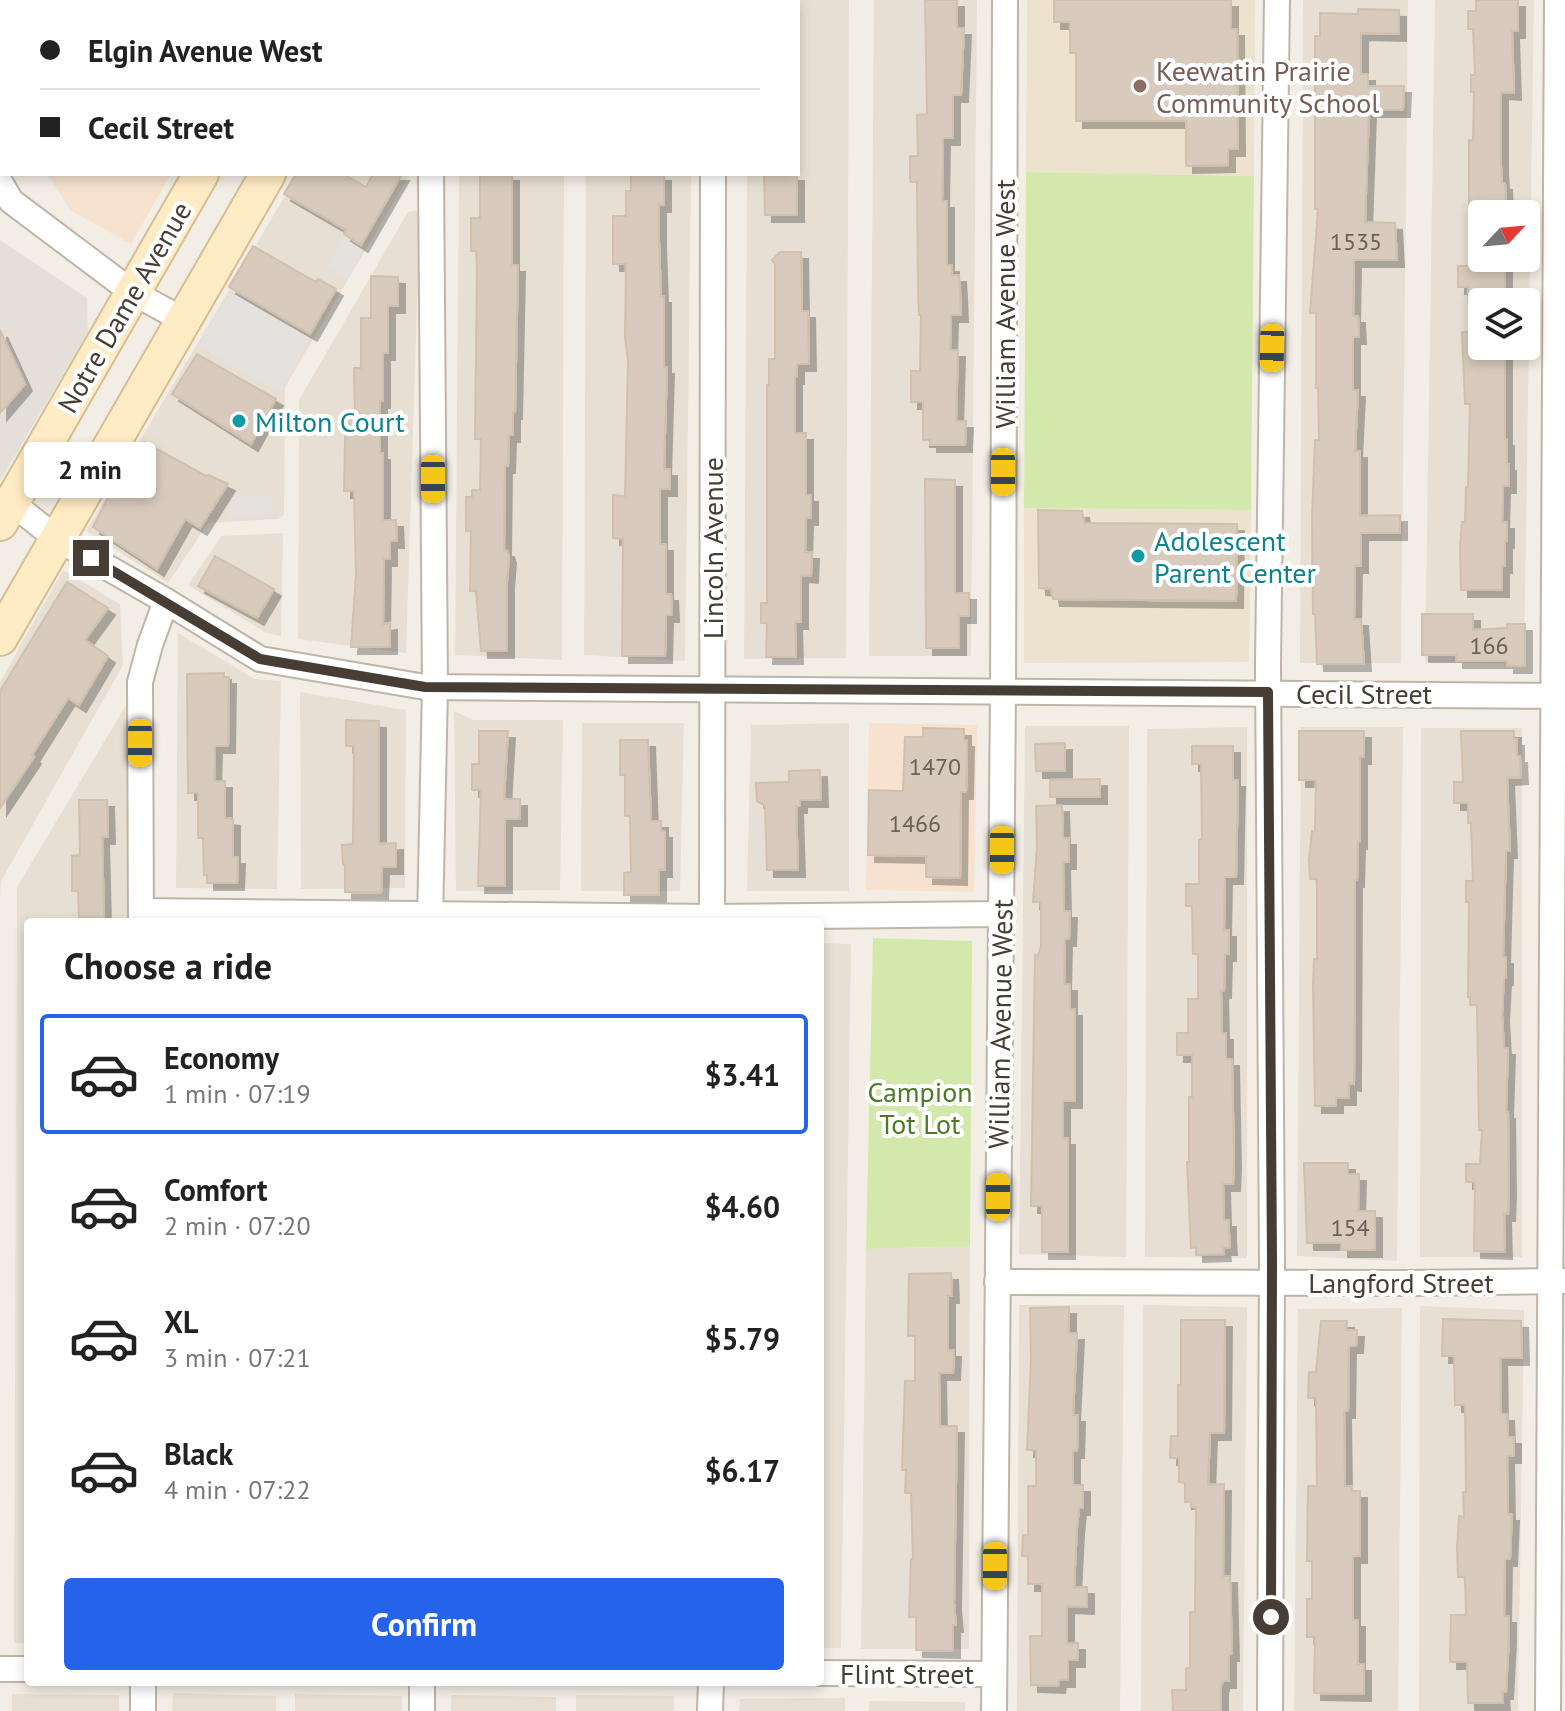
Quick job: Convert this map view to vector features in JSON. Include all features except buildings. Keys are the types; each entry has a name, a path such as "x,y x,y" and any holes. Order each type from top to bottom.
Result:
{"main road":[{"name":"Notre Dame Avenue","path":"6,513 200,176"},
{"name":"Notre Dame Avenue","path":"0,638 267,176"}],"street":[{"name":"William Avenue West","path":"994,1711 1003,691 1005,0"},
{"path":"1270,1711 1272,1282 1268,692 1277,0"},
{"path":"1548,1711 1558,1281 1560,696 1557,0"},
{"path":"166,601 140,682 141,916 430,918 435,687 431,176"},
{"name":"Lincoln Avenue","path":"712,918 713,176"},
{"path":"0,182 11,201 132,292 185,321"},
{"name":"Cecil Street","path":"6,513 166,601 260,659 435,687 1560,696"},
{"path":"808,918 1001,914"},
{"name":"Langford Street","path":"997,1282 1558,1281"},
{"path":"0,1669 24,1669"},
{"name":"Flint Street","path":"824,1673 994,1674"},
{"path":"143,1686 143,1711"},
{"path":"422,1686 422,1711"},
{"path":"710,1711 711,1686"}],"shaded area":[{"path":"800,0 849,0 846,658 744,659 747,176 800,176"},
{"path":"874,0 977,0 971,656 869,656"},
{"name":"Keewatin Prairie Community School","path":"1027,0 1255,0 1254,176 1026,172"},
{"path":"1303,0 1408,0 1401,663 1300,663"},
{"path":"1435,0 1534,0 1531,200 1468,200 1468,272 1530,272 1530,288 1468,288 1468,360 1529,360 1524,664 1425,662"},
{"path":"49,176 170,176 131,244 70,210"},
{"path":"297,176 409,176 285,387 284,515 278,519 208,523 168,583 86,531"},
{"path":"459,176 564,176 562,660 455,655"},
{"path":"586,176 691,176 685,661 584,655"},
{"path":"420,210 406,653 298,639 299,400 408,212"},
{"path":"343,237 364,248 348,279 326,268"},
{"path":"0,240 87,298 88,332 0,481"},
{"path":"230,292 310,338 280,393 198,346"},
{"path":"229,497 271,497 273,517 229,519"},
{"path":"1024,508 1251,510 1249,662 1024,663"},
{"path":"283,533 281,636 266,633 188,585 221,536"},
{"path":"63,570 120,604 123,665 1,881 0,896 0,682"},
{"path":"178,633 255,679 281,681 277,889 176,888"},
{"path":"300,692 406,710 405,888 301,889"},
{"path":"128,702 127,918 24,918 24,1643 14,1643 17,887"},
{"path":"454,711 474,720 563,720 560,890 456,891"},
{"path":"582,723 684,723 680,891 581,891"},
{"path":"849,723 849,891 747,891 751,725"},
{"path":"869,723 977,725 974,892 866,890"},
{"path":"1025,726 1129,726 1126,1257 1019,1254"},
{"path":"1247,727 1247,1258 1145,1257 1147,729"},
{"path":"1301,727 1403,727 1397,1261 1297,1256"},
{"path":"1421,728 1522,728 1522,1257 1420,1257"},
{"path":"824,943 851,944 841,1648 824,1648"},
{"path":"970,1246 969,1649 861,1649 866,1249"},
{"path":"1019,1305 1124,1305 1120,1711 1017,1711"},
{"path":"1143,1305 1247,1307 1243,1711 1141,1711"},
{"path":"1420,1306 1524,1310 1518,1711 1419,1711"},
{"path":"1402,1308 1398,1711 1294,1711 1298,1309"},
{"path":"173,1693 276,1696 276,1711 172,1711"},
{"path":"12,1694 119,1695 119,1711 12,1711"},
{"path":"295,1694 402,1696 402,1711 295,1711"},
{"path":"451,1695 556,1697 556,1711 451,1711"},
{"path":"576,1695 674,1696 674,1711 576,1711"},
{"path":"845,1698 845,1711 739,1711 740,1699"},
{"path":"869,1701 965,1702 965,1711 869,1711"}],"green space":[{"path":"1026,172 1254,176 1251,510 1024,508"},
{"name":"Campion Tot Lot","path":"873,938 972,941 970,1246 866,1249"}],"place":[{"name":"Keewatin Prairie Community School","path":"1140,86"},
{"name":"Milton Court","path":"239,421"},
{"name":"Adolescent Parent Center","path":"1138,556"}],"route":[{"path":"91,558 260,659 425,687 1268,692 1271,1617"}]}
